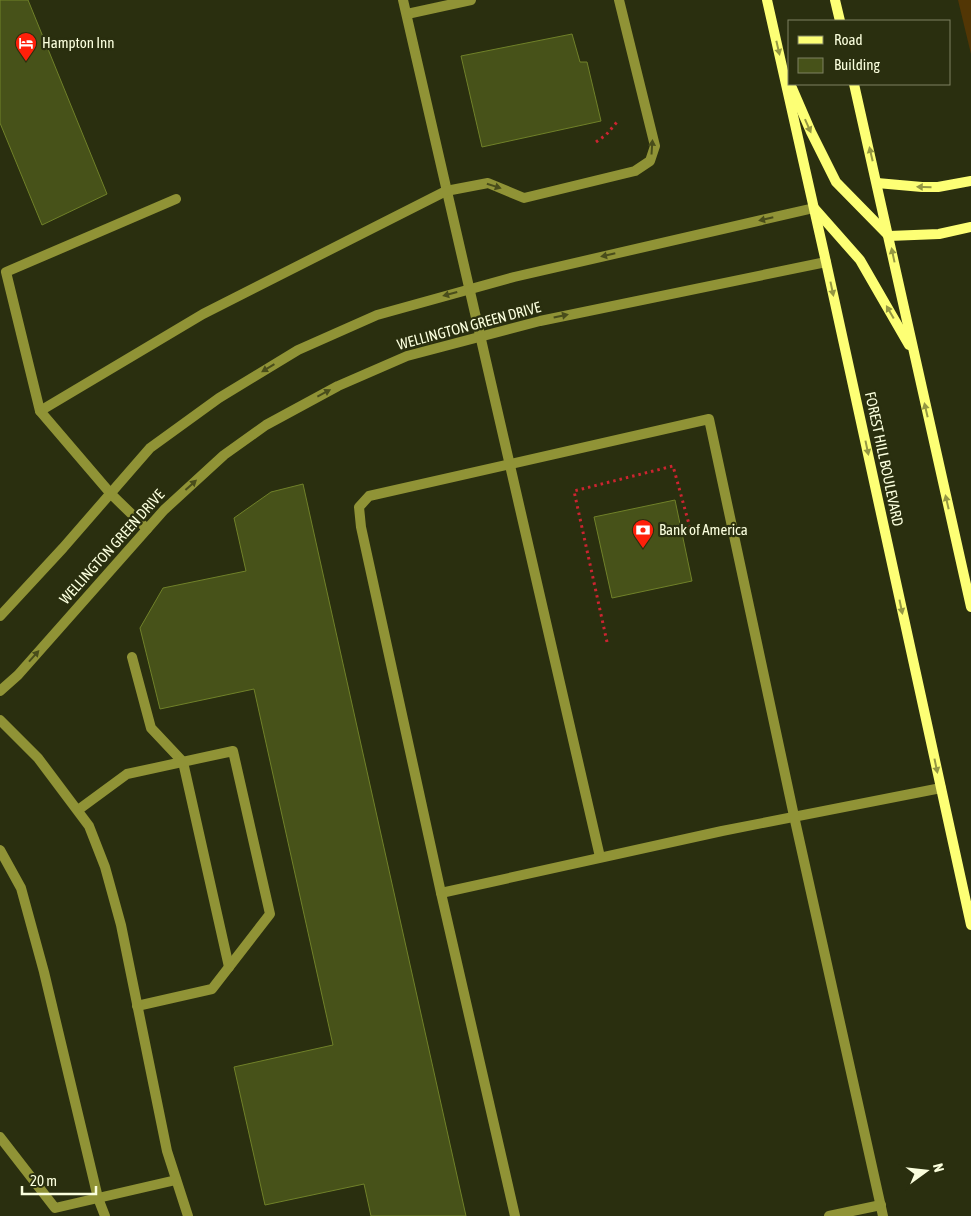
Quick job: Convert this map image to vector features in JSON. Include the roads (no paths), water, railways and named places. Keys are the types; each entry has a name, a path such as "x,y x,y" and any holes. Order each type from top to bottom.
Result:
{"main road":[{"name":"FOREST HILL BOULEVARD","path":"767,0 971,925"},
{"path":"835,0 840,20"},
{"path":"782,65 788,79"},
{"path":"790,85 810,132 836,182 889,236 939,234 971,227"},
{"path":"854,85 971,607"},
{"path":"877,183 930,187 971,181"},
{"path":"814,208 860,260 914,354"}],"street":[{"path":"403,0 600,857"},
{"path":"407,14 471,0"},
{"path":"40,411 203,314 446,191 488,183 524,198 635,171 650,160 655,146 619,0"},
{"path":"147,529 111,494 40,411 6,272 176,198"},
{"path":"0,616 111,494 150,448 219,398 298,350 378,314 468,289 814,208"},
{"name":"WELLINGTON GREEN DRIVE","path":"0,691 18,675 164,510 224,455 266,424 338,386 407,356 540,321 826,262"},
{"path":"515,1216 441,893 361,527 359,507 369,496 709,419 794,816 883,1216"},
{"path":"132,657 151,728 183,762 229,967"},
{"path":"0,720 38,758 78,810 89,826 105,867 121,926 167,1151 188,1216"},
{"path":"78,810 127,774 233,751 270,914 212,989 137,1006"},
{"path":"441,893 794,816 941,788"},
{"path":"0,850 24,897 44,972 98,1198 105,1216"},
{"path":"0,1137 56,1208 176,1180"},
{"path":"829,1216 880,1205"}],"place":[{"name":"Hampton Inn","path":"26,62"},
{"name":"Bank of America","path":"643,549"}]}
